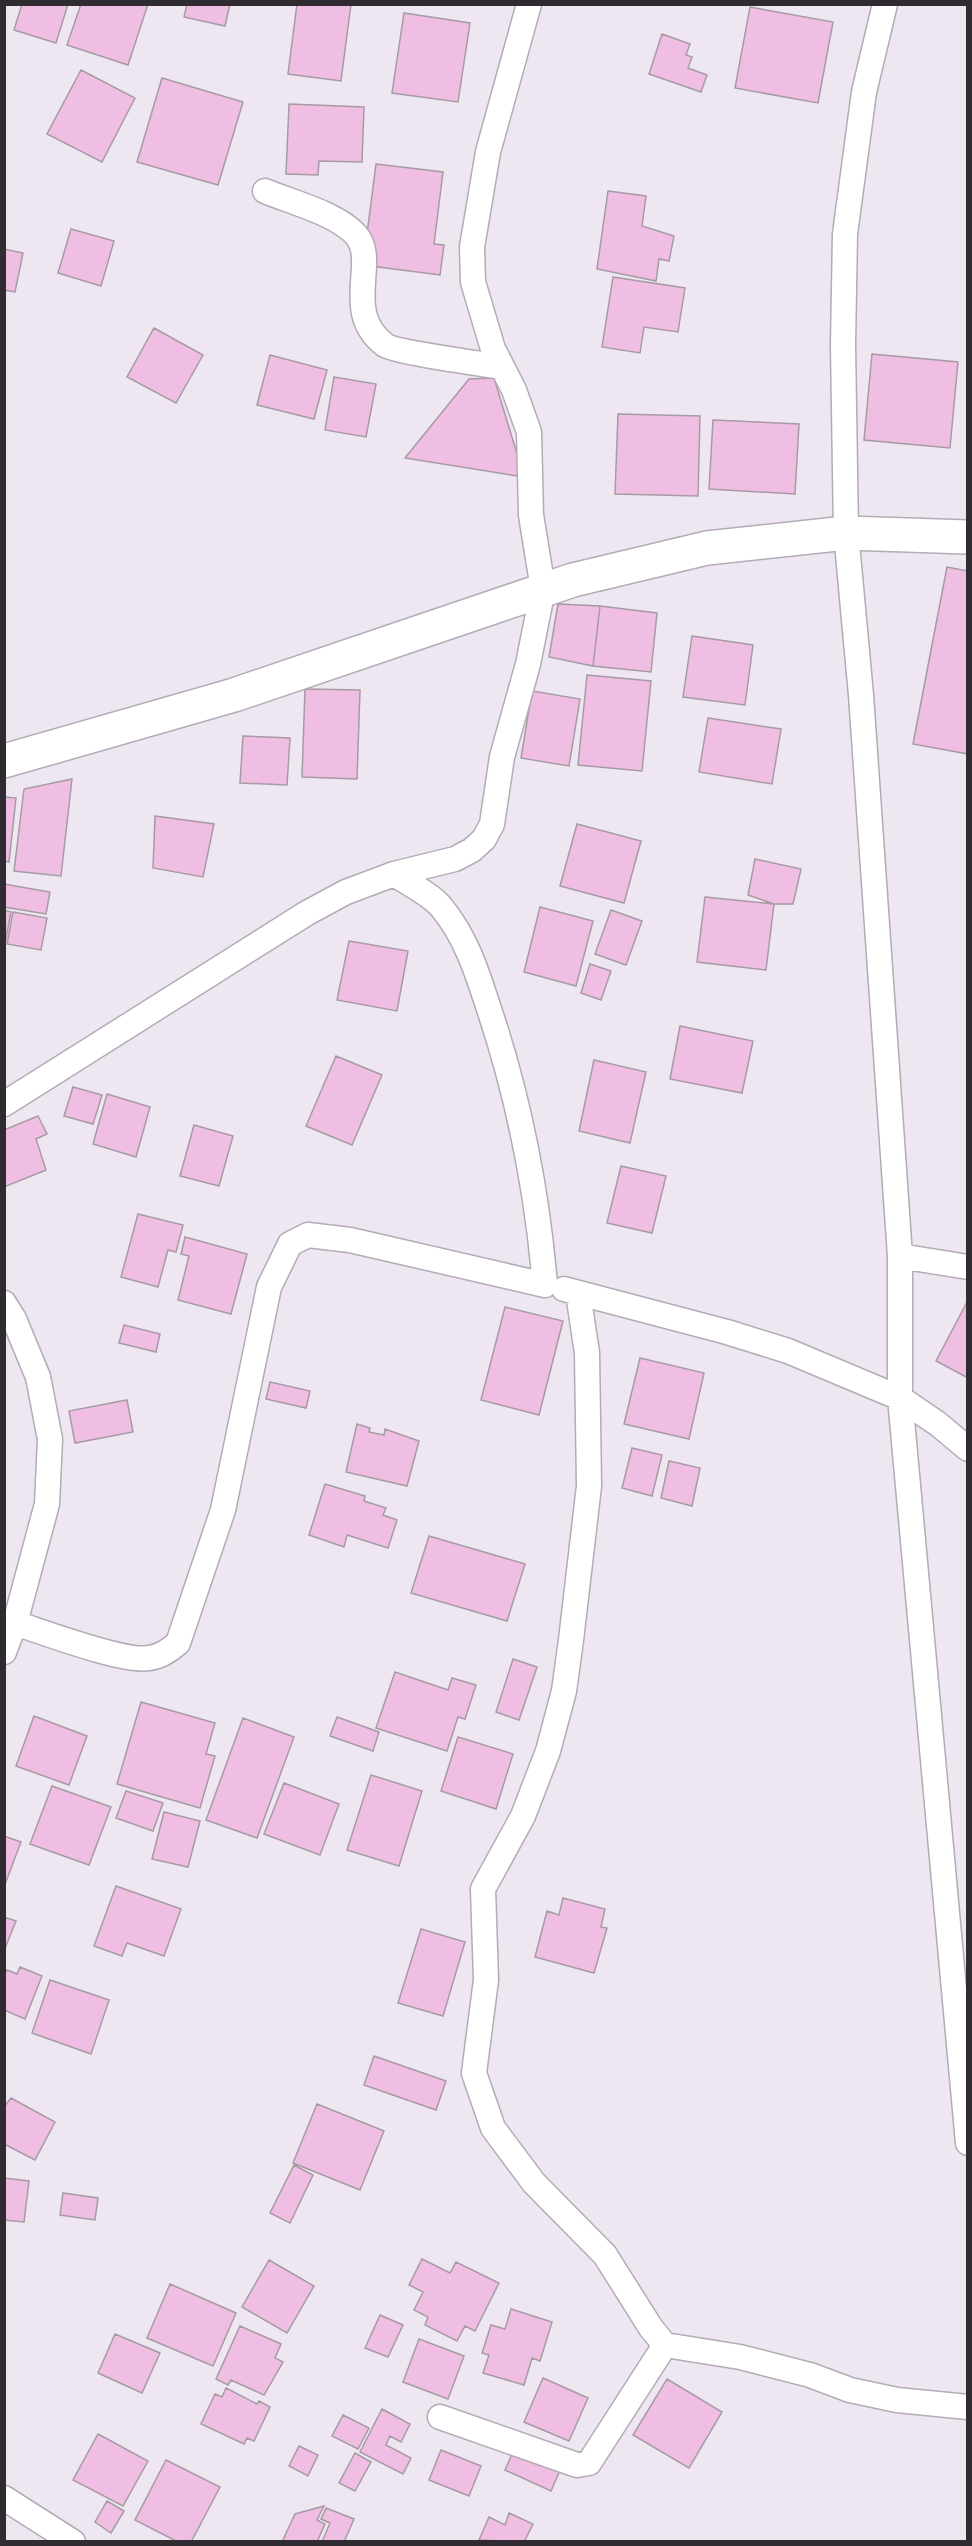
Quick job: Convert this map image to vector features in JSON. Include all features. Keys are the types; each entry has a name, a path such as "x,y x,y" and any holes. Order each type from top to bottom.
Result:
{"street":[{"path":"4,1104 307,913 346,892 394,873 455,860 472,850 484,839 492,824 502,757 528,664 543,590 531,515 529,432 514,390 493,349 473,282 472,247 488,152 529,4"},
{"path":"885,4 864,92 845,234 843,345 846,533 861,694 900,1256 900,1398 968,2143"},
{"path":"265,191 339,222 356,235 362,246 364,312 368,325 387,347 502,367"},
{"path":"4,761 234,694 573,580 707,548 846,533 968,537"},
{"path":"394,873 440,906 458,930 471,957 495,1027 521,1125 533,1180 545,1285"},
{"path":"15,1623 127,1657 149,1659 168,1652 178,1643 223,1510 269,1287 290,1244 308,1235 350,1240 579,1293 727,1332 778,1348 900,1398 938,1424 968,1449"},
{"path":"900,1256 968,1267"},
{"path":"579,1293 587,1353 589,1486 564,1691 548,1750 523,1816 483,1889 486,1980 474,2073 493,2128 534,2183 605,2255 651,2328 665,2345 740,2357 810,2375 850,2390 897,2400 968,2407"},
{"path":"4,1303 14,1319 38,1377 50,1438 47,1504 15,1623 4,1652"},
{"path":"440,2417 577,2465 589,2463 665,2345"},
{"path":"4,2498 73,2541"}],"building":[{"path":"22,4 68,4 56,43 14,30"},
{"path":"81,4 148,4 128,65 67,45"},
{"path":"187,4 230,4 225,26 184,17"},
{"path":"297,4 351,4 341,81 288,74"},
{"path":"750,7 833,22 818,103 735,88"},
{"path":"404,13 470,23 458,102 392,93"},
{"path":"662,34 690,44 686,55 692,57 688,68 707,75 701,92 649,74"},
{"path":"81,70 135,98 102,162 47,134"},
{"path":"162,78 243,102 218,185 137,162"},
{"path":"289,104 364,107 362,162 319,161 318,175 286,174"},
{"path":"376,164 443,172 434,244 444,245 440,275 363,265"},
{"path":"608,191 646,196 642,226 674,236 669,261 659,259 656,281 597,269"},
{"path":"71,229 114,241 101,286 58,273"},
{"path":"4,249 23,253 15,292 4,290"},
{"path":"613,277 685,288 678,332 644,327 640,353 602,347"},
{"path":"154,328 203,355 176,403 127,377"},
{"path":"872,354 958,362 950,448 864,440"},
{"path":"270,355 327,370 314,419 257,405"},
{"path":"334,377 376,384 366,437 325,430"},
{"path":"494,378 524,477 405,458 469,379"},
{"path":"618,414 700,416 698,496 615,494"},
{"path":"713,420 799,424 795,494 709,489"},
{"path":"947,567 968,571 968,754 913,744"},
{"path":"558,604 600,606 593,666 549,657"},
{"path":"600,606 657,613 651,672 593,666"},
{"path":"692,636 753,645 745,705 683,697"},
{"path":"587,675 651,681 642,771 578,765"},
{"path":"305,689 360,690 357,779 302,777"},
{"path":"532,691 580,699 569,766 521,758"},
{"path":"708,718 781,729 772,784 699,772"},
{"path":"243,736 290,738 287,785 240,783"},
{"path":"72,779 61,876 14,871 24,789"},
{"path":"4,797 16,798 9,862 4,861"},
{"path":"155,816 214,824 203,877 153,868"},
{"path":"577,824 641,841 624,903 560,886"},
{"path":"755,859 801,869 793,904 774,904 748,895"},
{"path":"4,884 50,892 46,914 4,907"},
{"path":"705,897 774,904 766,970 697,962"},
{"path":"540,907 593,921 576,986 524,972"},
{"path":"4,910 11,912 5,944 4,944"},
{"path":"611,910 642,921 626,965 595,954"},
{"path":"13,912 47,918 41,950 7,944"},
{"path":"349,941 408,951 397,1011 337,1000"},
{"path":"590,964 611,971 601,1000 581,993"},
{"path":"680,1026 753,1041 742,1093 670,1079"},
{"path":"336,1056 382,1075 352,1145 306,1126"},
{"path":"594,1060 646,1072 630,1143 579,1131"},
{"path":"73,1087 102,1095 93,1124 64,1116"},
{"path":"107,1094 150,1107 136,1157 93,1144"},
{"path":"38,1116 47,1134 36,1139 46,1170 4,1187 4,1130"},
{"path":"194,1125 233,1136 219,1186 180,1176"},
{"path":"621,1166 666,1176 652,1233 607,1223"},
{"path":"138,1214 183,1225 176,1252 168,1250 158,1287 121,1277"},
{"path":"185,1237 247,1254 231,1314 178,1300 189,1256 181,1254"},
{"path":"968,1303 968,1378 936,1361"},
{"path":"505,1307 563,1321 539,1415 481,1400"},
{"path":"124,1325 160,1334 156,1352 119,1343"},
{"path":"640,1358 704,1373 689,1439 624,1424"},
{"path":"270,1382 310,1391 306,1408 266,1399"},
{"path":"127,1400 133,1432 75,1443 69,1411"},
{"path":"357,1424 370,1428 369,1432 384,1435 385,1429 419,1441 407,1486 346,1472"},
{"path":"632,1448 662,1455 652,1496 622,1488"},
{"path":"669,1461 700,1468 692,1506 661,1498"},
{"path":"325,1484 365,1496 364,1501 386,1508 383,1515 397,1520 388,1548 347,1535 344,1547 309,1535"},
{"path":"429,1536 525,1564 507,1621 411,1593"},
{"path":"513,1659 537,1667 519,1720 496,1712"},
{"path":"395,1672 448,1690 452,1678 476,1685 465,1719 458,1717 447,1751 376,1728"},
{"path":"141,1702 215,1723 206,1754 215,1756 200,1808 117,1784"},
{"path":"34,1716 87,1736 69,1785 16,1766"},
{"path":"337,1717 379,1732 373,1751 330,1736"},
{"path":"243,1718 294,1737 257,1838 206,1820"},
{"path":"458,1737 513,1754 496,1809 441,1791"},
{"path":"371,1775 422,1791 399,1866 347,1850"},
{"path":"284,1783 339,1804 320,1855 264,1834"},
{"path":"52,1786 111,1807 89,1865 30,1844"},
{"path":"126,1791 163,1803 153,1831 116,1818"},
{"path":"164,1812 200,1821 188,1867 152,1859"},
{"path":"4,1836 21,1842 4,1887"},
{"path":"116,1886 181,1909 164,1956 127,1943 122,1956 94,1946"},
{"path":"563,1898 605,1909 601,1927 607,1928 594,1973 535,1957 547,1911 559,1915"},
{"path":"4,1917 16,1921 4,1951"},
{"path":"421,1929 465,1942 443,2016 398,2003"},
{"path":"20,1967 42,1976 25,2019 4,2010 4,1976 7,1970 17,1974"},
{"path":"50,1980 109,2000 91,2054 32,2033"},
{"path":"374,2056 446,2081 436,2110 364,2085"},
{"path":"11,2098 55,2122 35,2160 4,2144 4,2107"},
{"path":"317,2104 384,2131 360,2190 293,2163"},
{"path":"294,2165 313,2175 290,2223 270,2213"},
{"path":"4,2178 29,2181 24,2222 4,2220"},
{"path":"63,2193 98,2198 95,2220 60,2215"},
{"path":"422,2259 450,2273 456,2262 499,2283 475,2331 465,2326 457,2341 425,2325 428,2317 414,2310 423,2292 409,2285"},
{"path":"269,2260 314,2286 287,2333 242,2307"},
{"path":"170,2284 236,2313 213,2366 147,2338"},
{"path":"511,2309 552,2322 540,2361 532,2358 524,2385 483,2373 489,2355 482,2353 491,2325 505,2329"},
{"path":"380,2315 403,2325 388,2357 365,2348"},
{"path":"240,2326 281,2344 275,2358 283,2362 264,2395 231,2380 228,2385 216,2379"},
{"path":"115,2334 160,2353 142,2393 98,2373"},
{"path":"419,2339 464,2356 448,2399 403,2382"},
{"path":"543,2378 588,2398 569,2441 524,2422"},
{"path":"667,2379 722,2412 689,2468 633,2435"},
{"path":"226,2388 257,2404 259,2401 270,2407 254,2441 247,2438 244,2444 201,2424 215,2394 222,2397"},
{"path":"382,2409 410,2424 401,2442 390,2436 386,2445 411,2458 403,2474 360,2452"},
{"path":"343,2415 369,2428 358,2449 332,2436"},
{"path":"98,2434 148,2461 123,2506 73,2480"},
{"path":"299,2446 318,2455 308,2476 289,2466"},
{"path":"515,2447 561,2468 551,2491 505,2470"},
{"path":"441,2450 481,2466 469,2496 429,2480"},
{"path":"355,2453 371,2462 355,2491 339,2483"},
{"path":"166,2460 220,2487 191,2542 178,2542 135,2520"},
{"path":"107,2501 124,2511 111,2533 95,2522"},
{"path":"324,2506 317,2520 325,2524 317,2542 282,2542 295,2514"},
{"path":"326,2508 354,2519 344,2542 322,2542 330,2523 321,2519"},
{"path":"509,2513 533,2524 524,2542 479,2540 489,2517 505,2525"}]}
